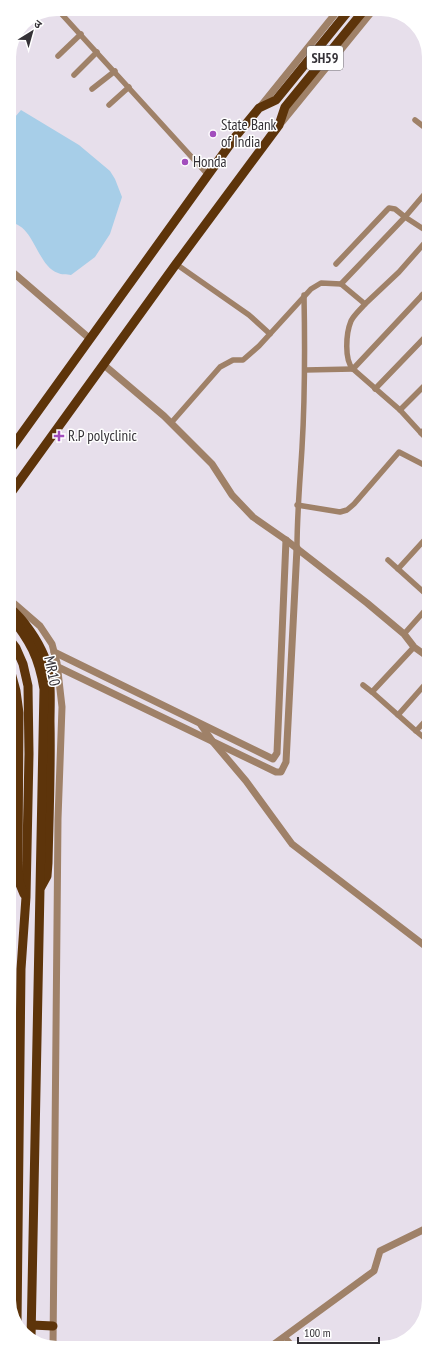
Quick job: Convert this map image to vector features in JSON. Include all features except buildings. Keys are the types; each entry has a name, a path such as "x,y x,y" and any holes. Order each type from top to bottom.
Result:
{"main road":[{"name":"SH59","path":"259,108 276,100 344,16"},
{"name":"SH59","path":"279,125 285,107 359,16"},
{"path":"16,441 89,338 259,108"},
{"path":"16,486 176,264 279,125"},
{"path":"16,614 26,625 38,645 45,658 48,672 50,752 48,863 47,876 40,890"},
{"name":"MR10","path":"16,623 26,635 34,650 40,667 44,689 31,1332"},
{"name":"MR10","path":"16,648 23,664 28,686 29,754 26,897 21,968 17,1311"},
{"path":"16,691 18,713 18,863 20,882 26,897"},
{"path":"32,1325 53,1326"}],"street":[{"path":"64,16 208,175"},
{"path":"259,108 333,16"},
{"path":"279,125 368,16"},
{"path":"58,56 81,34"},
{"path":"74,75 97,52"},
{"path":"92,89 115,71"},
{"path":"109,105 129,87"},
{"path":"415,120 422,125"},
{"path":"341,284 422,197"},
{"path":"336,264 389,208 395,209 422,228"},
{"path":"421,433 400,410 349,365 348,334 352,318 399,272 422,246"},
{"path":"176,264 249,316 270,334"},
{"path":"16,275 89,338"},
{"path":"171,424 220,367 233,360 243,360 270,334 311,289 321,283 341,284 365,304"},
{"path":"305,370 353,370 422,295"},
{"path":"58,667 276,772 282,772 286,762 297,548 297,505 302,448 305,370 304,296"},
{"path":"375,389 422,340"},
{"path":"104,365 171,424 212,464 232,495 253,517 297,548 404,634 414,647 422,653"},
{"path":"400,410 422,388"},
{"path":"297,505 340,512 347,510 354,504 399,452 422,464"},
{"path":"54,652 273,759 277,753 286,540"},
{"path":"398,569 422,543"},
{"path":"388,560 422,591"},
{"path":"16,605 40,626 52,644 58,667 62,707 58,811 53,1341"},
{"path":"404,634 422,614"},
{"path":"372,692 414,647"},
{"path":"363,685 422,736"},
{"path":"398,715 422,688"},
{"path":"201,724 213,742 246,781 292,844 422,943"},
{"path":"416,731 422,724"},
{"path":"278,1341 374,1271 380,1251 422,1230"},
{"path":"284,1337 288,1341"}],"water":[{"path":"21,110 79,145 110,171 122,197 110,234 95,257 71,275 59,274 51,269 25,230 16,224 16,116"}],"place":[{"name":"State Bank of India","path":"213,134"},
{"name":"Honda","path":"185,162"},
{"name":"R.P polyclinic","path":"59,436"}]}
